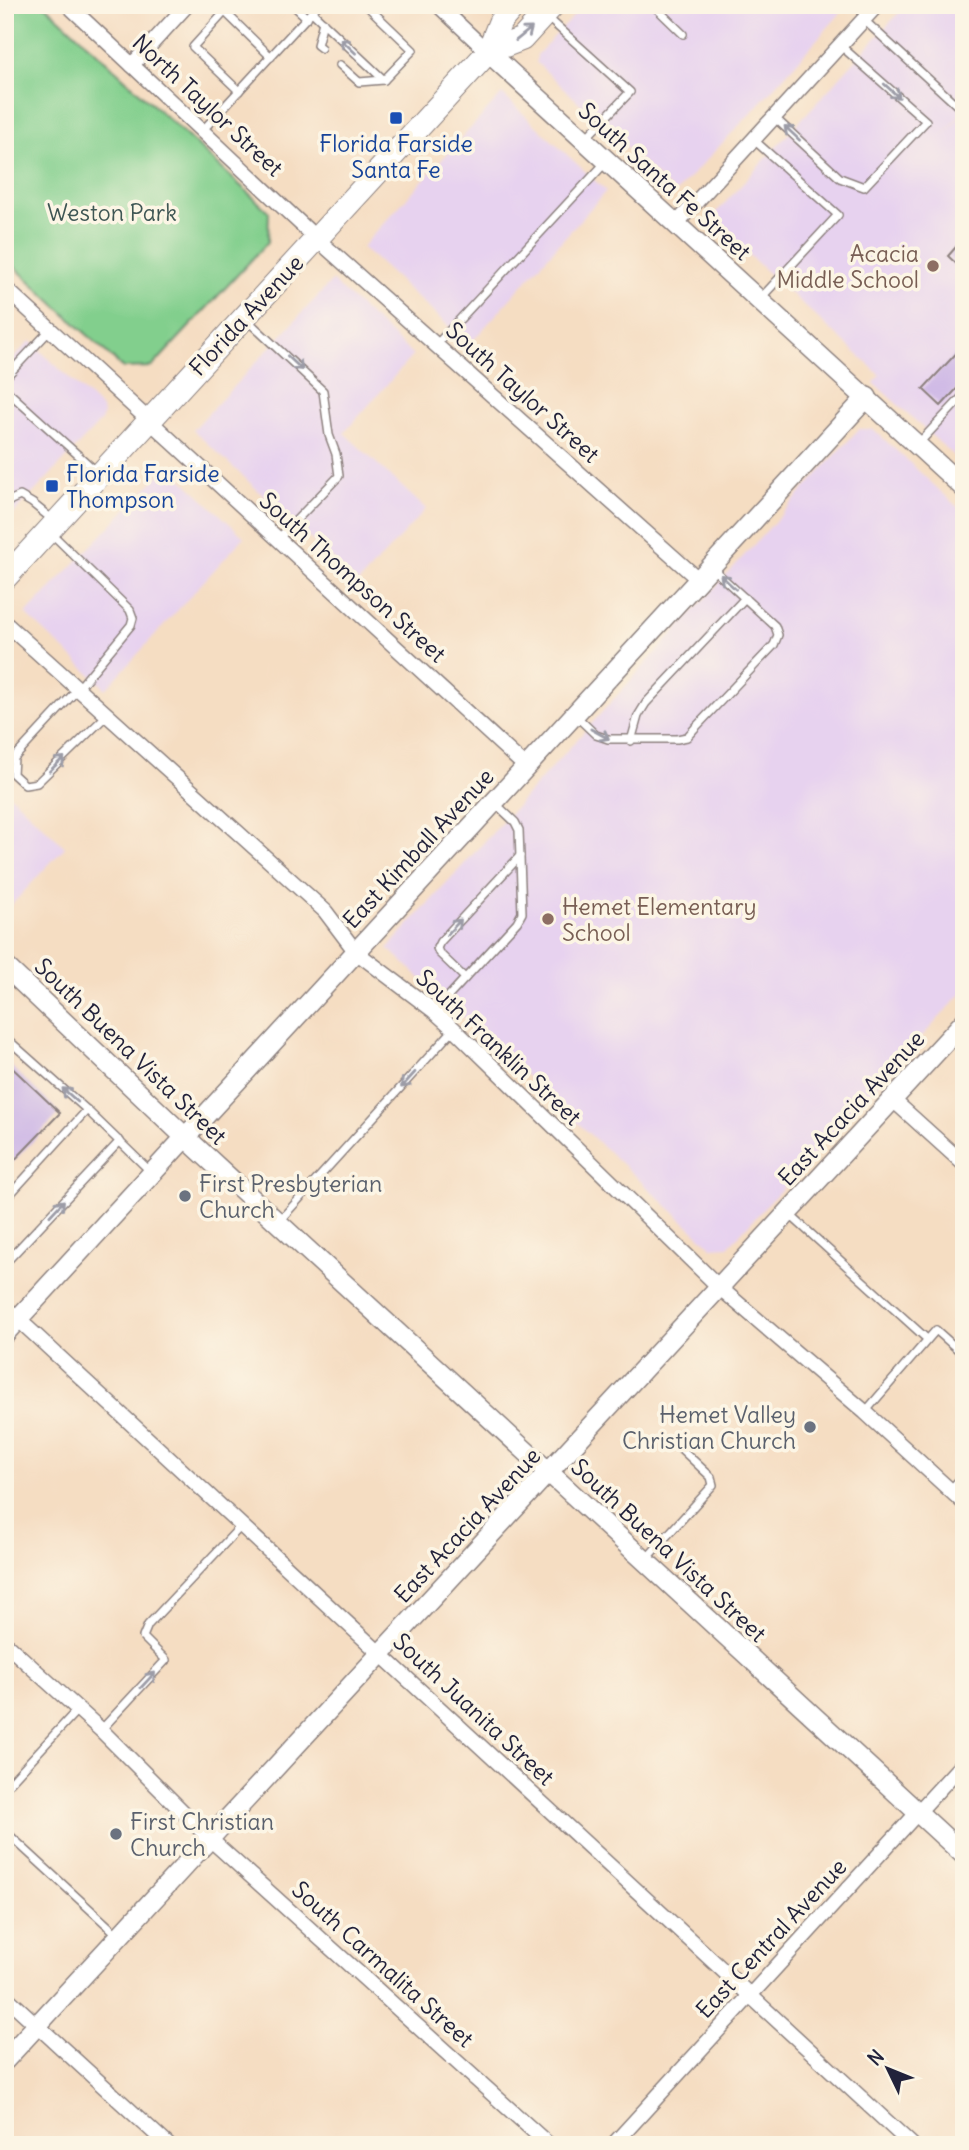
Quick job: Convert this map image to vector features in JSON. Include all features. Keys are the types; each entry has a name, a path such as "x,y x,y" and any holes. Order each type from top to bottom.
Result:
{"main road":[{"name":"Florida Avenue","path":"5,578 488,52 500,22 515,5"},
{"name":"Florida Avenue","path":"488,52 522,39 549,10"}],"street":[{"name":"North Taylor Street","path":"68,5 317,239"},
{"path":"132,65 187,5"},
{"path":"438,5 488,52"},
{"path":"676,224 877,5"},
{"name":"South Santa Fe Street","path":"488,52 964,488"},
{"name":"South Taylor Street","path":"317,239 436,345 705,573"},
{"name":"South Thompson Street","path":"5,288 526,766"},
{"name":"East Kimball Avenue","path":"10,1319 185,1138 867,397"},
{"name":"South Franklin Street","path":"5,623 325,911 356,952 434,1011 719,1287 865,1412 964,1503"},
{"name":"South Buena Vista Street","path":"5,966 185,1138 964,1855"},
{"name":"East Acacia Avenue","path":"5,2060 964,1022"},
{"path":"892,1100 964,1164"},
{"name":"South Juanita Street","path":"10,1319 242,1525 912,2145"},
{"name":"South Carmalita Street","path":"5,1643 101,1730 210,1839 549,2145"},
{"name":"East Central Avenue","path":"613,2145 964,1762"},
{"path":"5,1996 168,2145"}],"lane":[{"path":"218,5 271,57"},
{"path":"231,5 193,47 239,91"},
{"path":"293,5 323,22 384,80"},
{"path":"202,131 318,5"},
{"path":"340,65 359,82 384,80 413,50 366,5"},
{"path":"653,5 683,34"},
{"path":"549,10 629,92 584,140"},
{"path":"864,20 961,109"},
{"path":"321,48 317,45 323,22"},
{"path":"775,117 840,178 864,187 926,121 841,46"},
{"path":"754,140 838,215 759,299"},
{"path":"436,345 606,161"},
{"path":"244,317 323,391 340,476 277,539"},
{"path":"5,378 50,330"},
{"path":"5,389 100,475"},
{"path":"917,445 964,395"},
{"path":"5,505 20,496 32,503 130,610 133,618 131,625 78,689 14,758 13,774 25,785 37,783 107,715"},
{"path":"575,714 596,735 608,739 631,741 687,737 774,645 778,635 775,626 745,598 705,573"},
{"path":"631,741 638,716 646,703 745,598"},
{"path":"434,1011 522,914 519,830 515,822 494,802"},
{"path":"465,978 437,948 520,856"},
{"path":"277,1222 453,1029"},
{"path":"5,1037 88,1110 152,1173"},
{"path":"5,1200 88,1110"},
{"path":"7,1258 120,1141"},
{"path":"788,1212 928,1339"},
{"path":"865,1412 936,1330 964,1355"},
{"path":"644,1560 713,1485 711,1477 675,1443"},
{"path":"950,1490 964,1475"},
{"path":"101,1730 166,1660 143,1637 148,1625 242,1525"},
{"path":"5,1788 78,1709"},
{"path":"5,1831 119,1937"},
{"path":"5,1846 12,1838"}],"shaded area":[{"path":"584,5 848,5 675,193 536,62 537,55"},
{"path":"906,5 964,5 964,111 939,139 964,113 964,465 874,383 880,375 716,225 714,219 715,214"},
{"path":"502,94 606,191 469,345 362,247"},
{"path":"332,281 413,355 344,433 426,509 358,583 193,430"},
{"path":"30,341 102,409 103,415 101,421 5,523 5,367"},
{"path":"859,429 873,429 964,513 964,991 729,1246 712,1247 388,948"},
{"path":"168,466 244,537 106,689 26,614"},
{"path":"10,795 65,847 5,912 5,799"}],"green space":[{"name":"Weston Park","path":"5,5 45,5 269,212 268,242 152,367 123,368 5,258"}],"building":[{"path":"964,238 964,271 948,256"},
{"path":"964,345 964,381 941,406 923,389"},
{"path":"5,1061 60,1113 5,1170"}],"place":[{"name":"Florida Farside Santa Fe","path":"396,118"},
{"name":"Acacia Middle School","path":"933,266"},
{"name":"Florida Farside Thompson","path":"52,486"},
{"name":"Hemet Elementary School","path":"548,919"},
{"name":"First Presbyterian Church","path":"185,1196"},
{"name":"Hemet Valley Christian Church","path":"810,1427"},
{"name":"First Christian Church","path":"116,1834"}]}
